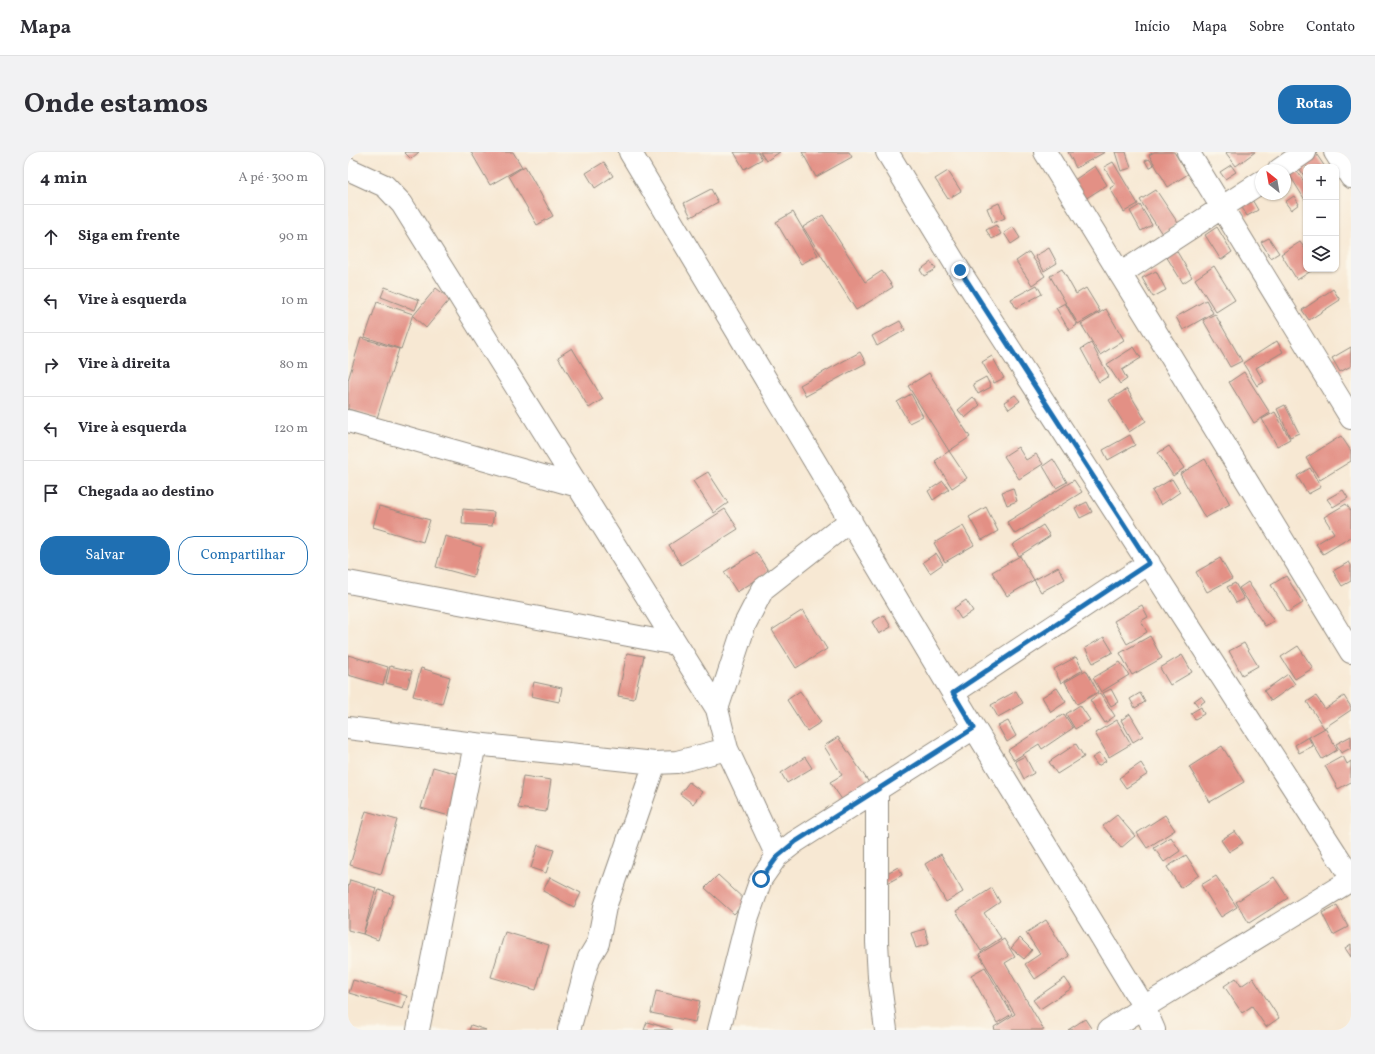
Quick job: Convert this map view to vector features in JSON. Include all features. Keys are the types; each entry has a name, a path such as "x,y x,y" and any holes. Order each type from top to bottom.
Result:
{"street":[{"path":"630,152 974,728 1144,1007 1154,1030"},
{"path":"887,152 960,270 1351,878 1109,1030"},
{"path":"1045,152 1351,652"},
{"path":"1188,152 1351,418"},
{"path":"1287,164 1305,152"},
{"path":"1335,152 1351,177"},
{"path":"348,168 385,186 402,204 717,709 728,748 778,856"},
{"path":"1120,274 1255,186"},
{"path":"348,421 578,486"},
{"path":"717,709 745,624 763,589 851,520"},
{"path":"953,693 1149,563"},
{"path":"348,582 676,644"},
{"path":"348,728 475,744 655,763 677,762 728,748"},
{"path":"719,1030 748,916 761,879 778,856 795,842 974,728"},
{"path":"418,1030 475,744"},
{"path":"569,1030 589,958 598,943 604,908 655,763"},
{"path":"877,789 877,942 879,977 886,1030"}],"building":[{"path":"404,152 419,152 411,159"},
{"path":"471,152 513,152 522,167 490,185"},
{"path":"734,152 758,152 762,159 744,169"},
{"path":"760,152 780,152 766,161"},
{"path":"802,152 849,152 852,157 816,177"},
{"path":"1068,152 1105,152 1076,168"},
{"path":"1115,152 1126,152 1131,168 1121,171"},
{"path":"1154,152 1174,152 1188,174 1168,187 1149,155"},
{"path":"1255,152 1236,166 1226,153"},
{"path":"1315,152 1323,164 1303,164 1303,174 1296,163"},
{"path":"1149,159 1154,165 1149,168 1145,161"},
{"path":"604,162 613,176 595,188 586,173"},
{"path":"1113,162 1138,204 1124,212 1110,188 1115,185 1104,167"},
{"path":"1231,165 1236,172 1225,179 1220,172"},
{"path":"525,166 553,216 537,225 509,176"},
{"path":"1095,166 1107,185 1085,199 1073,181"},
{"path":"1296,169 1303,180 1303,197 1291,177 1291,173"},
{"path":"948,171 961,191 948,199 935,179"},
{"path":"711,189 718,202 691,217 684,203"},
{"path":"1156,190 1178,223 1162,234 1140,200"},
{"path":"1294,196 1299,204 1291,210 1285,202 1291,200"},
{"path":"1251,198 1258,210 1247,216 1240,204"},
{"path":"999,203 1005,218 993,223 987,208"},
{"path":"1140,205 1152,225 1141,231 1130,211"},
{"path":"793,212 818,255 801,264 776,222"},
{"path":"823,215 865,282 882,271 893,287 856,310 803,227"},
{"path":"996,225 1001,234 992,239 986,230"},
{"path":"1013,227 1020,238 1011,244 1004,233"},
{"path":"1217,227 1232,252 1221,260 1205,235"},
{"path":"1269,238 1279,253 1271,258 1261,242"},
{"path":"1300,242 1303,246 1303,272 1309,272 1297,280 1281,254"},
{"path":"1049,248 1057,263 1044,271 1035,256"},
{"path":"1176,250 1192,277 1183,283 1166,256"},
{"path":"1029,252 1045,276 1032,285 1016,261"},
{"path":"931,262 936,269 924,276 920,270"},
{"path":"1214,266 1235,300 1216,312 1195,279"},
{"path":"1062,269 1076,294 1086,288 1100,311 1078,324 1050,276"},
{"path":"1156,271 1166,290 1153,297 1142,278"},
{"path":"1037,285 1042,294 1016,308 1011,299"},
{"path":"385,287 419,300 415,310 381,297"},
{"path":"436,288 450,299 426,328 413,316"},
{"path":"1333,289 1340,300 1309,320 1302,310"},
{"path":"1206,300 1213,313 1183,330 1176,317"},
{"path":"377,302 413,314 401,349 365,337"},
{"path":"1065,303 1077,325 1069,330 1056,308"},
{"path":"1106,309 1124,340 1100,355 1081,324"},
{"path":"1215,314 1242,361 1230,367 1203,320"},
{"path":"900,321 905,330 877,346 872,336"},
{"path":"361,338 399,349 377,418 348,409 348,380"},
{"path":"1277,341 1283,352 1256,368 1264,382 1257,386 1243,363"},
{"path":"1091,343 1109,376 1099,382 1081,349"},
{"path":"1134,347 1141,358 1122,370 1127,379 1120,384 1107,364"},
{"path":"1351,347 1351,366 1340,372 1332,358"},
{"path":"572,348 603,399 589,408 558,357"},
{"path":"860,352 866,363 806,396 800,385"},
{"path":"992,356 1004,378 994,383 982,362"},
{"path":"1244,372 1270,413 1254,423 1229,382"},
{"path":"929,373 970,437 949,451 908,386"},
{"path":"986,377 991,387 978,394 973,384"},
{"path":"1127,389 1146,421 1129,432 1109,400"},
{"path":"911,394 923,416 909,423 897,402"},
{"path":"1015,395 1020,401 1009,409 1004,402"},
{"path":"973,397 980,405 965,418 958,410"},
{"path":"1285,405 1299,433 1290,437 1277,409"},
{"path":"1275,412 1290,439 1277,446 1262,419"},
{"path":"1130,435 1135,445 1108,460 1103,450"},
{"path":"1341,436 1351,451 1351,461 1320,480 1306,458"},
{"path":"1169,446 1184,468 1173,476 1158,453"},
{"path":"1018,447 1026,460 1036,454 1043,464 1019,479 1004,456"},
{"path":"949,451 967,478 952,488 935,461"},
{"path":"1053,459 1067,482 1056,488 1043,466"},
{"path":"1205,459 1230,504 1205,518 1180,474"},
{"path":"1310,468 1321,487 1308,494 1297,476"},
{"path":"708,472 728,503 714,513 693,481"},
{"path":"1172,479 1180,492 1161,505 1152,491"},
{"path":"1074,480 1082,492 1015,534 1007,522"},
{"path":"943,481 949,489 933,500 928,491"},
{"path":"1013,488 1017,501 1007,505 1002,492"},
{"path":"1343,490 1348,498 1333,507 1327,499"},
{"path":"1087,502 1092,512 1080,518 1075,508"},
{"path":"1346,504 1351,511 1351,537 1323,554 1316,544 1334,533 1324,517"},
{"path":"379,506 430,520 423,542 373,527"},
{"path":"986,507 998,531 982,540 969,517"},
{"path":"463,509 494,512 492,526 462,524"},
{"path":"725,509 738,529 681,565 669,545"},
{"path":"1043,525 1050,536 1019,556 1012,545"},
{"path":"963,526 974,545 945,562 934,543"},
{"path":"445,536 482,547 473,577 436,567"},
{"path":"756,552 769,572 737,592 724,572"},
{"path":"936,553 943,564 930,573 923,562"},
{"path":"1020,556 1034,580 1007,596 992,572"},
{"path":"1220,558 1232,579 1207,592 1196,572"},
{"path":"1349,562 1351,565 1351,581 1342,586 1333,571"},
{"path":"1058,567 1065,579 1041,592 1034,580"},
{"path":"1286,576 1303,603 1288,612 1271,585"},
{"path":"1248,582 1274,621 1265,626 1239,588"},
{"path":"1235,583 1244,599 1236,603 1227,587"},
{"path":"966,600 973,611 961,619 954,608"},
{"path":"1142,605 1148,617 1141,621 1147,632 1127,644 1114,621"},
{"path":"803,610 827,649 796,668 772,630"},
{"path":"884,615 891,627 879,634 872,622"},
{"path":"1150,636 1162,658 1132,675 1120,653"},
{"path":"1104,637 1113,652 1093,663 1085,648"},
{"path":"1244,643 1258,666 1242,675 1229,651"},
{"path":"1298,646 1313,668 1295,679 1281,657"},
{"path":"627,653 644,656 634,699 618,696"},
{"path":"348,655 388,667 383,685 348,675"},
{"path":"1182,655 1192,672 1170,685 1160,668"},
{"path":"1076,657 1083,670 1061,683 1054,669"},
{"path":"1120,662 1129,675 1101,692 1093,678"},
{"path":"390,666 412,671 407,688 386,683"},
{"path":"421,668 450,677 442,704 413,696"},
{"path":"1086,670 1098,692 1077,704 1065,682"},
{"path":"1288,674 1295,684 1271,701 1264,691"},
{"path":"534,682 562,688 559,702 531,696"},
{"path":"1057,688 1066,702 1051,712 1042,697"},
{"path":"1111,689 1118,702 1111,706 1103,693"},
{"path":"800,691 821,722 807,731 787,700"},
{"path":"1016,691 1023,703 998,717 991,705"},
{"path":"1100,693 1115,716 1105,723 1090,700"},
{"path":"1140,693 1145,702 1135,708 1130,699"},
{"path":"1201,696 1205,701 1198,706 1194,701"},
{"path":"1316,696 1325,709 1344,696 1351,707 1351,710 1324,728 1307,702"},
{"path":"1080,705 1090,720 1075,729 1066,714"},
{"path":"1201,707 1204,714 1195,719 1191,713"},
{"path":"1064,714 1073,728 1042,749 1039,744 1014,760 1008,750"},
{"path":"1130,714 1143,736 1133,742 1121,720"},
{"path":"1117,720 1131,744 1109,757 1095,733"},
{"path":"1008,721 1016,736 1007,742 998,726"},
{"path":"1325,728 1337,750 1322,759 1309,737"},
{"path":"1351,736 1351,748 1341,753 1336,744"},
{"path":"838,737 870,784 843,801 830,782 842,775 824,746"},
{"path":"1308,737 1313,746 1299,753 1295,745"},
{"path":"1076,744 1084,757 1057,774 1049,762"},
{"path":"1222,746 1244,782 1210,802 1189,767"},
{"path":"1100,753 1106,761 1098,766 1092,758"},
{"path":"1025,756 1034,773 1024,779 1015,761"},
{"path":"1343,756 1347,764 1351,761 1351,782 1338,789 1325,766"},
{"path":"805,757 812,768 787,783 781,773"},
{"path":"1141,763 1148,774 1126,788 1119,778"},
{"path":"433,767 465,776 453,817 421,808"},
{"path":"523,776 551,780 546,812 518,808"},
{"path":"689,782 702,792 693,804 680,794"},
{"path":"366,811 397,820 381,874 350,865"},
{"path":"1117,815 1135,836 1121,848 1103,826"},
{"path":"1165,815 1175,830 1147,848 1137,833"},
{"path":"1235,831 1243,843 1229,852 1221,840"},
{"path":"1171,837 1180,851 1164,862 1154,848"},
{"path":"538,845 554,850 546,873 531,868"},
{"path":"941,854 963,892 946,902 925,864"},
{"path":"1186,855 1199,875 1181,888 1167,867"},
{"path":"898,867 902,875 886,884 882,876"},
{"path":"718,875 746,901 734,914 705,888"},
{"path":"1216,876 1237,907 1221,917 1201,885"},
{"path":"550,877 581,893 574,907 543,891"},
{"path":"1274,877 1288,898 1249,923 1236,902"},
{"path":"350,880 376,888 363,934 348,930 348,888"},
{"path":"992,888 1000,902 984,913 1001,938 981,951 956,911"},
{"path":"379,890 394,895 378,940 363,934"},
{"path":"1337,905 1348,927 1333,935 1322,913"},
{"path":"1046,920 1069,956 1035,979 1025,964 1040,954 1026,933"},
{"path":"925,929 929,944 916,948 911,933"},
{"path":"505,932 549,945 536,990 491,977"},
{"path":"1020,938 1032,950 1024,959 1011,948"},
{"path":"1004,939 1015,957 1005,963 1044,1030 995,1030 994,1027 1015,1014 979,954"},
{"path":"1351,944 1351,957 1345,948"},
{"path":"985,967 1012,1014 997,1023 971,975"},
{"path":"1065,978 1072,988 1040,1009 1033,1000"},
{"path":"1236,978 1241,986 1253,978 1279,1018 1266,1027 1252,1006 1242,1013 1224,986"},
{"path":"353,980 407,996 403,1009 349,993"},
{"path":"656,991 700,1001 695,1022 651,1013"},
{"path":"1085,1019 1091,1028 1089,1030 1068,1030"},
{"path":"647,1022 673,1030 644,1030"},
{"path":"471,1025 486,1030 469,1030"}],"route":[{"path":"761,879 778,856 795,842 974,728 953,693 1149,563 960,270"}]}
